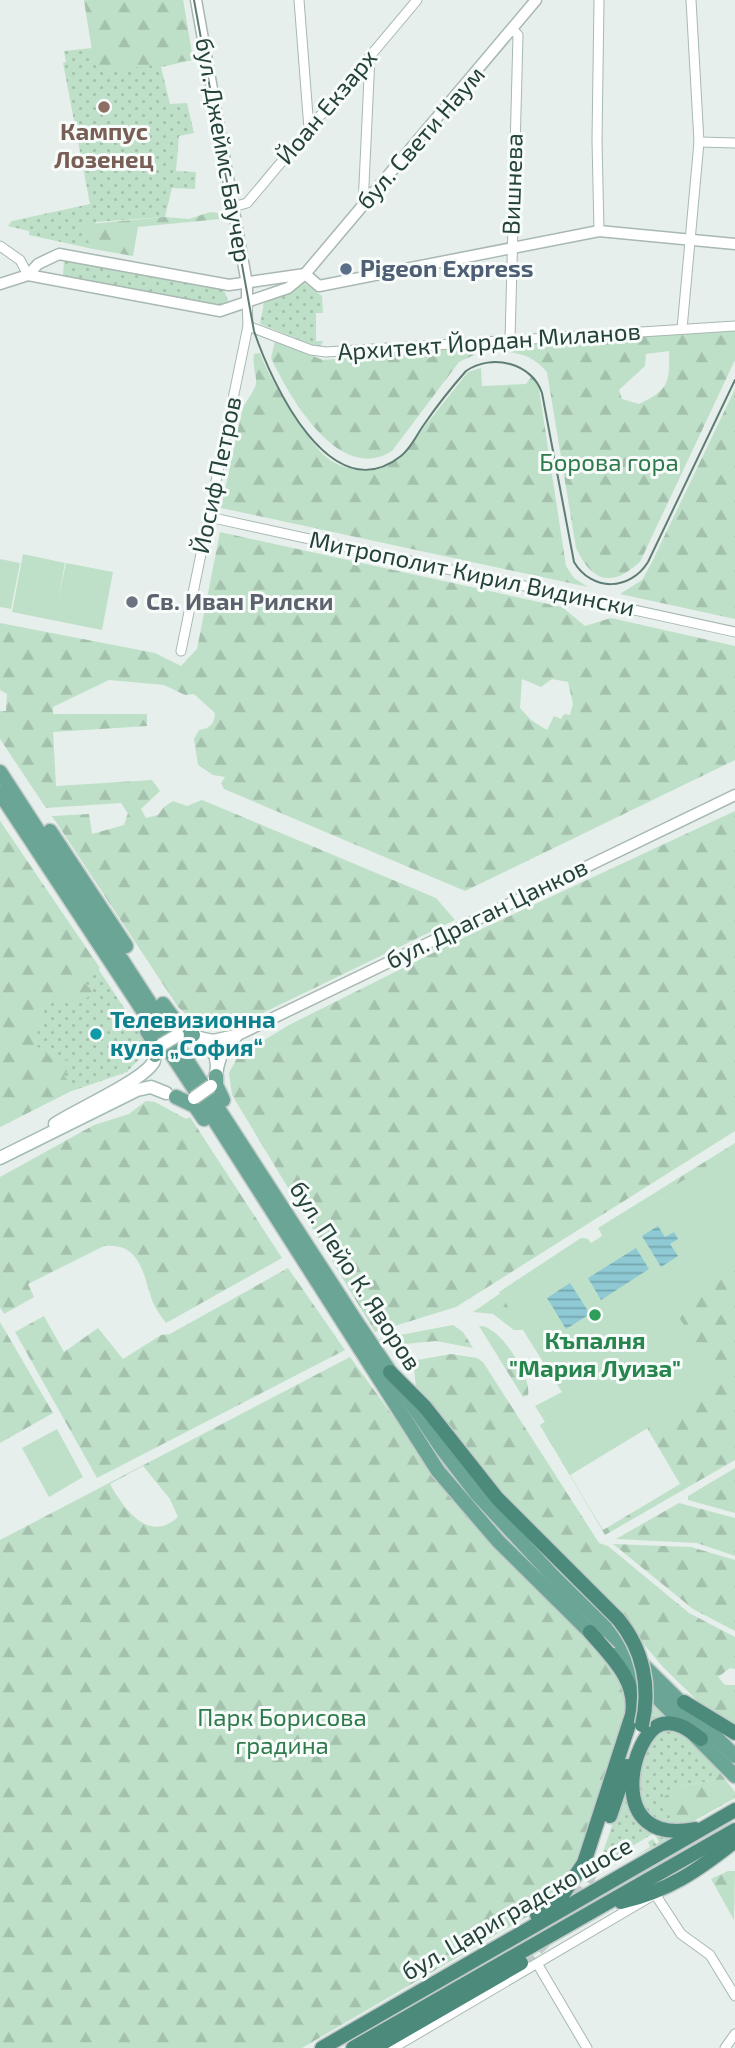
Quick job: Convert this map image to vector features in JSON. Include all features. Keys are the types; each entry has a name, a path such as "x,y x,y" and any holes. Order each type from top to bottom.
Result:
{"highway":[{"path":"390,1372 425,1407 497,1497 618,1619 632,1639 643,1665 646,1700 642,1725 591,1871"},
{"path":"482,1956 561,1897 581,1870 588,1854 631,1721 634,1702 625,1675 590,1632"},
{"path":"684,1702 735,1733"},
{"path":"701,1740 675,1724 664,1723 653,1728 645,1740 631,1788 639,1813 657,1828 679,1832 707,1826"},
{"name":"бул. Цариградско шосе","path":"322,2048 735,1810"},
{"name":"бул. Цариградско шосе","path":"353,2048 735,1830"},
{"path":"604,1906 655,1894 710,1861 735,1841"},
{"path":"710,1861 722,1856 735,1857"},
{"path":"374,2048 521,1963"}],"main road":[{"path":"0,762 63,849 179,1026 213,1050 216,1085 223,1100 300,1219 348,1300 351,1326"},
{"name":"бул. Пейо К. Яворов","path":"0,772 351,1326 438,1471 464,1506 735,1776"},
{"name":"бул. Пейо К. Яворов","path":"0,793 351,1326 390,1372 443,1450 509,1531 684,1702 735,1756"},
{"path":"0,807 154,1042 157,1054 156,1079 171,1095 194,1098 215,1077"},
{"path":"25,1145 71,1114 141,1076 157,1054 190,1036"},
{"path":"0,1158 137,1090 150,1087 191,1104 201,1113 292,1258 330,1313 351,1326"}],"street":[{"name":"бул. Джеймс Баучер","path":"196,0 247,284 247,300"},
{"path":"299,0 309,129"},
{"name":"Йоан Екзарх","path":"233,207 247,203 417,0"},
{"name":"бул. Свети Наум","path":"29,275 193,309 220,311 288,288 305,274 536,0"},
{"path":"599,231 597,140 600,0"},
{"path":"682,329 693,239 699,142 691,0"},
{"name":"Вишнева","path":"509,340 518,36 513,30"},
{"path":"363,206 370,56"},
{"path":"699,142 735,143"},
{"path":"0,284 29,275 38,264 59,254 208,282 247,284 305,274 318,286 599,231 735,244"},
{"path":"0,246 20,260 29,275"},
{"name":"Йосиф Петров","path":"181,650 248,326 247,300"},
{"name":"Архитект Йордан Миланов","path":"248,326 311,350 326,352 735,326"},
{"name":"Митрополит Кирил Видински","path":"209,517 735,632"},
{"name":"бул. Драган Цанков","path":"190,1036 213,1040 240,1034 735,795"},
{"name":"бул. Драган Цанков","path":"215,1077 222,1054 240,1034"},
{"path":"393,2048 655,1894 681,1934 710,1955 735,1996"},
{"path":"538,1965 587,2048"},
{"path":"725,2048 735,2034"}],"green space":[{"path":"84,0 183,0 193,60 161,67 170,104 187,103 194,133 179,136 176,171 196,172 195,189 172,188 165,217 96,222 93,249 29,235 29,231 8,226 12,221 90,204 63,63 66,62 64,51 92,48"},
{"path":"84,0 183,0 193,60 100,72 92,50"},
{"path":"210,212 220,213 220,219 138,227 133,256 93,249 78,225 165,217 189,219"},
{"path":"64,260 224,290 229,303 217,306 63,277"},
{"path":"303,282 322,296 323,313 316,313 316,341 323,341 320,348 260,324 264,303"},
{"name":"Борова гора","path":"735,330 735,360 640,562 620,576 603,578 596,574 576,548 547,372 531,358 496,351 496,346","holes":["669,351 668,379 662,390 639,404 622,399 619,390 645,366 646,354"]},
{"path":"275,341 323,360 473,347 474,355 459,362 392,451 372,458 353,456 335,447 318,432 290,393 271,358"},
{"path":"260,353 279,391 316,446 341,466 362,470 382,467 400,457 468,372 481,368 482,386 526,384 533,375 539,389 566,566 574,578 588,587 221,508 242,411 256,384 254,354"},
{"path":"735,389 735,619 620,594 642,580 651,564"},
{"path":"220,532 562,607 585,626 611,618 735,646 735,760 465,891 224,789 221,783 225,777 213,775 198,765 194,739 199,730 211,725 215,713 194,694 185,695 164,685 109,680 53,707 53,714 147,714 147,726 53,732 56,786 152,780 160,791 141,809 146,818 158,815 173,801 187,806 202,800 436,898 455,920 236,1026 212,1026 192,1018 178,1007 52,816 89,814 92,834 124,825 128,813 121,803 46,808 0,739 0,711 6,711 7,694 0,690 0,623 155,653 181,666 197,649","holes":["522,679 541,687 552,679 568,682 573,704 570,715 564,714 561,719 554,716 547,730 531,720 520,708"]},
{"path":"23,554 65,563 58,600 66,563 113,572 102,630 12,612"},
{"path":"0,559 20,563 11,609 0,607"},
{"path":"735,811 735,1131 456,1307 375,1332 232,1095 229,1073 238,1056 289,1025 473,933"},
{"path":"0,821 146,1041 141,1057 127,1072 69,1092 0,1127"},
{"path":"0,821 100,968 84,983 93,991 87,998 54,1001 49,1004 42,1014 38,1028 37,1046 57,1062 70,1060 71,1065 64,1076 74,1087 0,1127"},
{"path":"146,1101 155,1102 186,1119 190,1117 282,1258 166,1323 153,1303 142,1270 133,1254 116,1246 104,1246 28,1284 34,1297 4,1314 0,1307 0,1177 94,1125 129,1114"},
{"name":"Къпалня \"Мария Луиза\"","path":"735,1143 735,1460 605,1535 540,1425 572,1405 603,1236 598,1228","holes":["647,1428 680,1484 603,1530 570,1475"]},
{"name":"Къпалня \"Мария Луиза\"","path":"735,1149 735,1260 669,1301 720,1384 570,1475 540,1425 545,1422 535,1406 562,1392 499,1292 581,1238 588,1239 591,1243 602,1236 600,1231"},
{"path":"581,1238 588,1239 504,1299 523,1330 514,1330 493,1314 473,1312"},
{"path":"288,1268 345,1350 97,1478 15,1332 44,1316 64,1352 98,1328 123,1359 161,1335 170,1334"},
{"path":"0,1322 53,1413 0,1443"},
{"path":"453,1325 463,1332 473,1348 436,1341 384,1346 379,1339"},
{"path":"479,1326 496,1333 512,1353 525,1376 528,1395 523,1397"},
{"path":"451,1354 477,1358 483,1362 599,1543 608,1546 689,1613 735,1637 735,1669 730,1668 718,1677 725,1685 735,1685 735,1726 713,1716 663,1667 618,1614 493,1485 416,1389 414,1367 417,1360"},
{"name":"Парк Борисова градина","path":"350,1357 465,1515 617,1668 629,1709 579,1862 547,1905 302,2048 0,2048 0,1540","holes":["143,1466 170,1499 178,1517 157,1527 147,1525 130,1513 110,1484"]},
{"path":"57,1429 83,1477 49,1497 22,1448"},
{"path":"735,1468 735,1513 688,1500 688,1496"},
{"path":"679,1503 735,1518 735,1556 697,1543 616,1539"},
{"path":"613,1544 691,1547 735,1560 735,1631 693,1609"},
{"path":"651,1698 672,1718 656,1722 627,1796 671,1838 633,1857 650,1847 648,1842 653,1839 656,1844 659,1842 654,1833 616,1856 596,1873 648,1719"},
{"path":"667,1727 686,1735 720,1773 715,1780 677,1787 676,1827 652,1820 641,1808 637,1779 650,1738"},
{"path":"720,1773 735,1792 735,1798 685,1826 676,1827 666,1810 664,1797 677,1787 715,1780"},
{"path":"728,1871 735,1871 734,1920 711,1879"}],"water":[{"path":"658,1226 665,1237 674,1232 678,1239 670,1244 678,1256 661,1267 642,1236"},
{"path":"636,1248 649,1269 601,1300 588,1278"},
{"path":"570,1283 590,1314 566,1329 547,1298"}],"tunnel":[{"path":"521,1963 561,1921 578,1897 591,1871"}],"tram line":[{"path":"194,0 254,331 289,408 307,434 328,455 350,467 375,469 405,453 438,405 466,371 476,366 499,362 520,368 530,374 542,393 574,562 591,579 601,583 621,583 640,572 648,562 735,380"}],"place":[{"name":"Кампус Лозенец","path":"104,107"},
{"name":"Pigeon Express","path":"346,269"},
{"name":"Св. Иван Рилски","path":"132,602"},
{"name":"Телевизионна кула „София“","path":"96,1034"},
{"name":"Къпалня \"Мария Луиза\"","path":"595,1315"}]}
